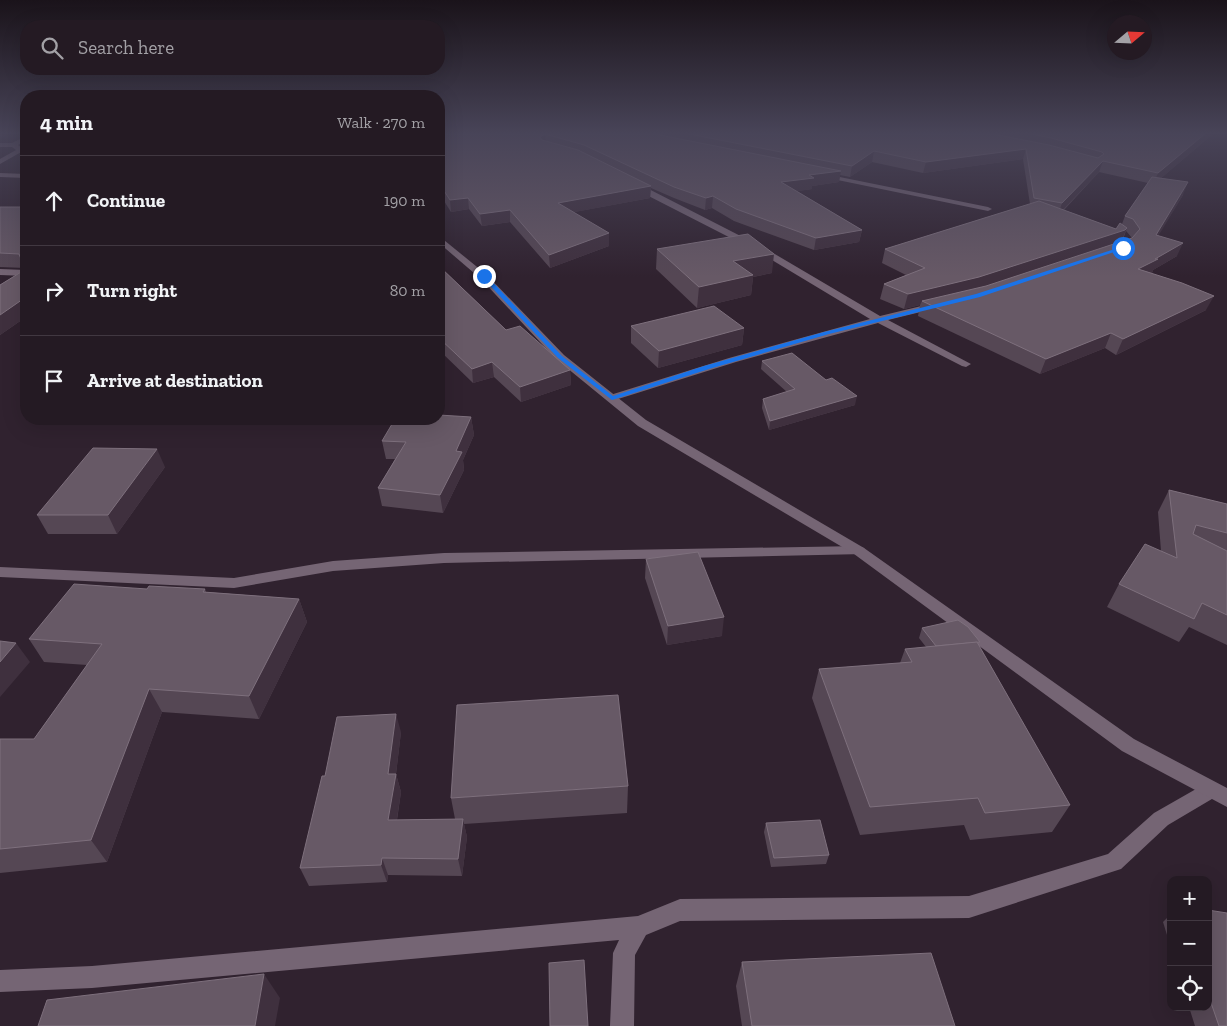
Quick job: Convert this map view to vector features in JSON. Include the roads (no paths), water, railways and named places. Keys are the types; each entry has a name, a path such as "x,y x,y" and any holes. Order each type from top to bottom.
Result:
{"street":[{"path":"626,181 765,252 878,319 966,364"},
{"path":"851,181 988,209"},
{"path":"445,244 484,276 560,357 642,423 859,552 1128,745 1219,794"},
{"path":"0,272 20,273"},
{"path":"612,398 706,367 878,319 951,302"},
{"path":"0,572 234,584 332,566 444,558 859,552"},
{"path":"0,981 92,977 638,926 680,910 969,907 1114,862 1161,819 1219,794"},
{"path":"622,1026 624,953 638,926"}]}
